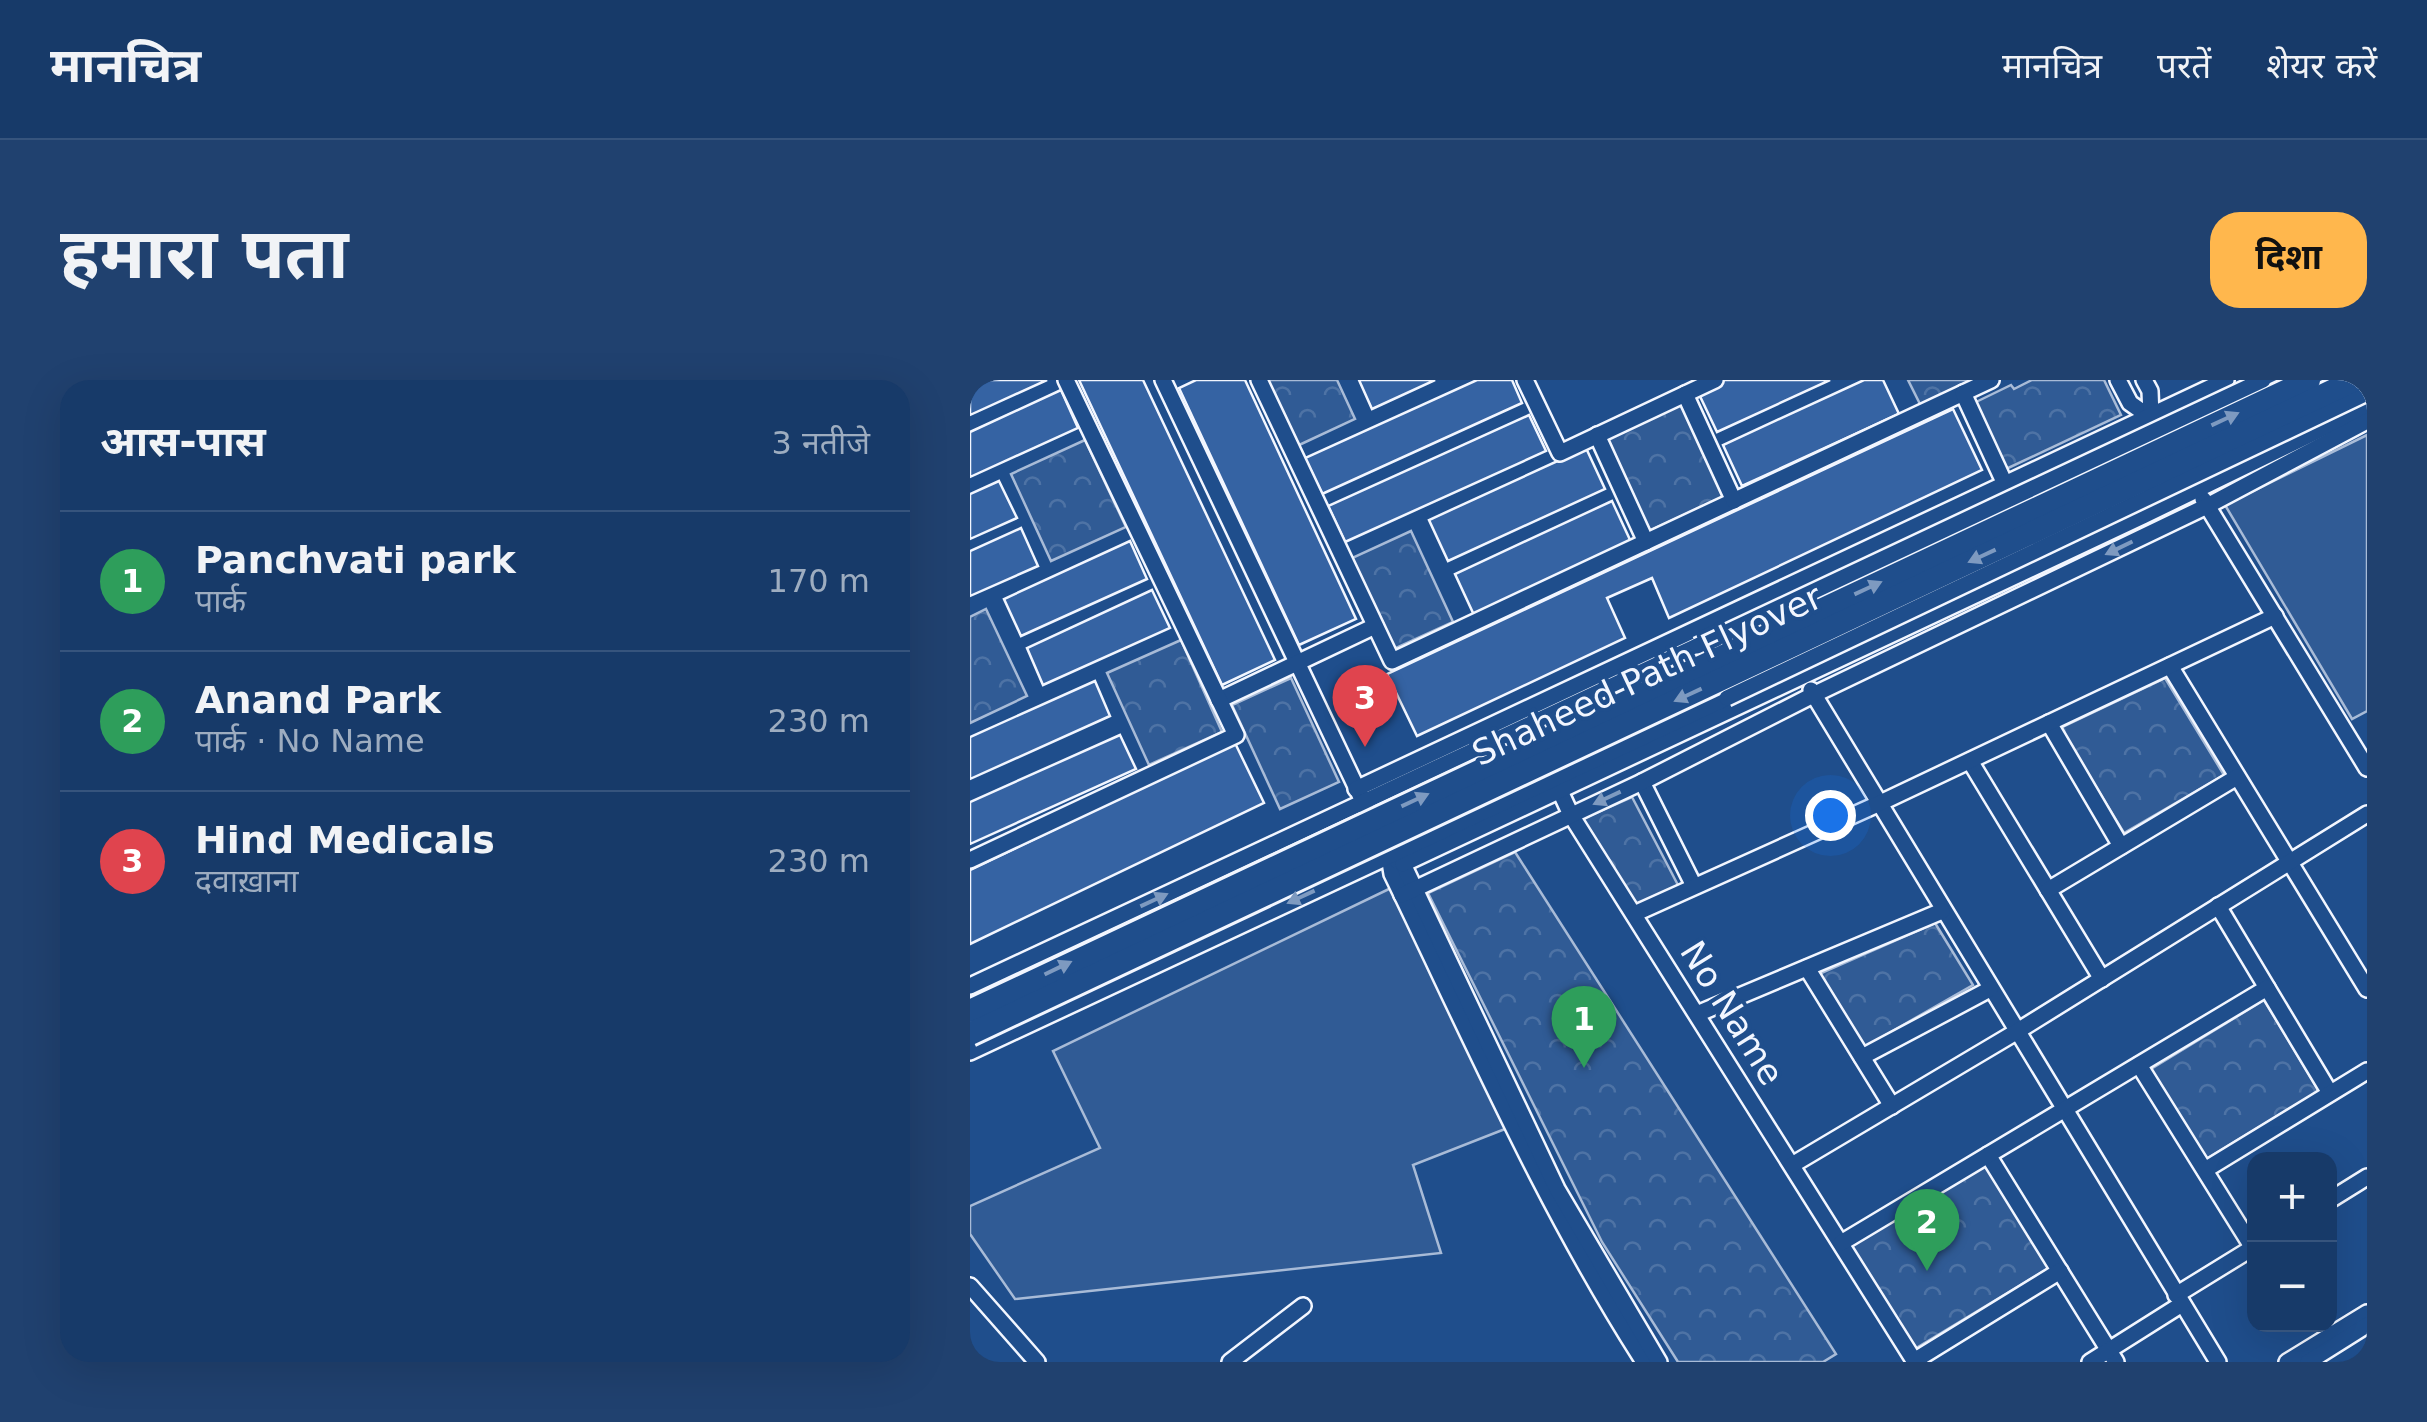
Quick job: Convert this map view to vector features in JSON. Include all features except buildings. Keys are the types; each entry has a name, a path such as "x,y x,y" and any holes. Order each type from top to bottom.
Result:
{"highway":[{"name":"Shaheed Path Flyover","path":"970,1011 2309,380"},
{"name":"Shaheed Path Flyover","path":"970,1034 2355,380"}],"street":[{"path":"970,860 1236,736 1066,380"},
{"path":"1259,380 1392,661 1991,380"},
{"path":"1526,380 1560,453 1715,380"},
{"path":"2118,380 2130,403 2151,416 2367,768"},
{"path":"2144,380 2150,391 2151,416"},
{"path":"970,986 2226,380"},
{"path":"1359,796 1698,646 2263,380"},
{"path":"1166,381 1359,796 1396,860 1392,874 1408,892 1588,1247 1659,1362"},
{"path":"1963,393 2006,484"},
{"path":"1396,860 2367,393"},
{"path":"1685,394 1734,501"},
{"path":"970,1052 1396,860 1560,791 2367,407"},
{"path":"1408,892 2207,506 2367,422"},
{"path":"1597,435 1646,542"},
{"path":"1634,914 1878,804 2274,616"},
{"path":"1219,700 1375,626"},
{"path":"2170,666 2367,989"},
{"path":"1806,676 1813,695 1942,911 2218,1362"},
{"path":"2049,723 2122,846"},
{"path":"1970,761 2102,979"},
{"path":"2048,890 2237,777"},
{"path":"1642,782 1694,886"},
{"name":"No Name","path":"1560,791 1571,815 1914,1361"},
{"path":"1792,1165 2016,1032 2367,814"},
{"path":"1408,892 1546,1193 1644,1362"},
{"path":"2218,906 2330,1094"},
{"path":"1697,1014 1942,911"},
{"path":"1807,968 1892,1106"},
{"path":"1862,1057 1990,988"},
{"path":"1841,1244 2267,988"},
{"path":"2139,1065 2251,1242"},
{"path":"2204,1170 2367,1071"},
{"path":"1988,1156 2113,1356"},
{"path":"2337,1196 2367,1177"},
{"path":"2090,1362 2113,1356 2179,1300 2247,1252"},
{"path":"1914,1361 2060,1270"},
{"path":"970,1286 1037,1362"},
{"path":"1230,1362 1303,1306"},
{"path":"2287,1362 2367,1313"},
{"path":"2308,1362 2367,1325"},
{"path":"1247,1349 1258,1362"}],"green space":[{"path":"1266,380 1337,380 1355,419 1297,446"},
{"path":"1908,380 1974,380 1921,406"},
{"path":"2032,380 2104,380 2121,415 2006,469 1974,403 2011,385 2014,389"},
{"path":"1682,403 1725,496 1649,531 1605,439"},
{"path":"2367,435 2367,711 2352,719 2225,505"},
{"path":"1085,440 1126,527 1051,561 1011,474"},
{"path":"1411,531 1453,622 1394,649 1352,558"},
{"path":"986,609 1027,696 970,723 970,617"},
{"path":"1181,640 1222,732 1149,765 1107,673"},
{"path":"1291,678 1339,782 1280,809 1232,705"},
{"path":"2165,678 2224,775 2124,833 2060,728"},
{"path":"1632,797 1679,887 1636,904 1582,819"},
{"path":"1515,852 1836,1354 1823,1362 1678,1362 1602,1242 1428,893"},
{"path":"1391,888 1505,1129 1413,1165 1441,1253 1015,1299 970,1234 970,1206 1100,1148 1053,1051"},
{"path":"1935,923 1973,985 1863,1048 1819,974"},
{"path":"2264,1000 2319,1091 2206,1159 2151,1069"},
{"path":"1985,1163 2049,1268 1913,1350 1849,1246"}],"place":[{"name":"Hind Medicals","path":"1365,747"},
{"name":"Panchvati park","path":"1584,1068"},
{"name":"Anand Park","path":"1927,1271"}]}
